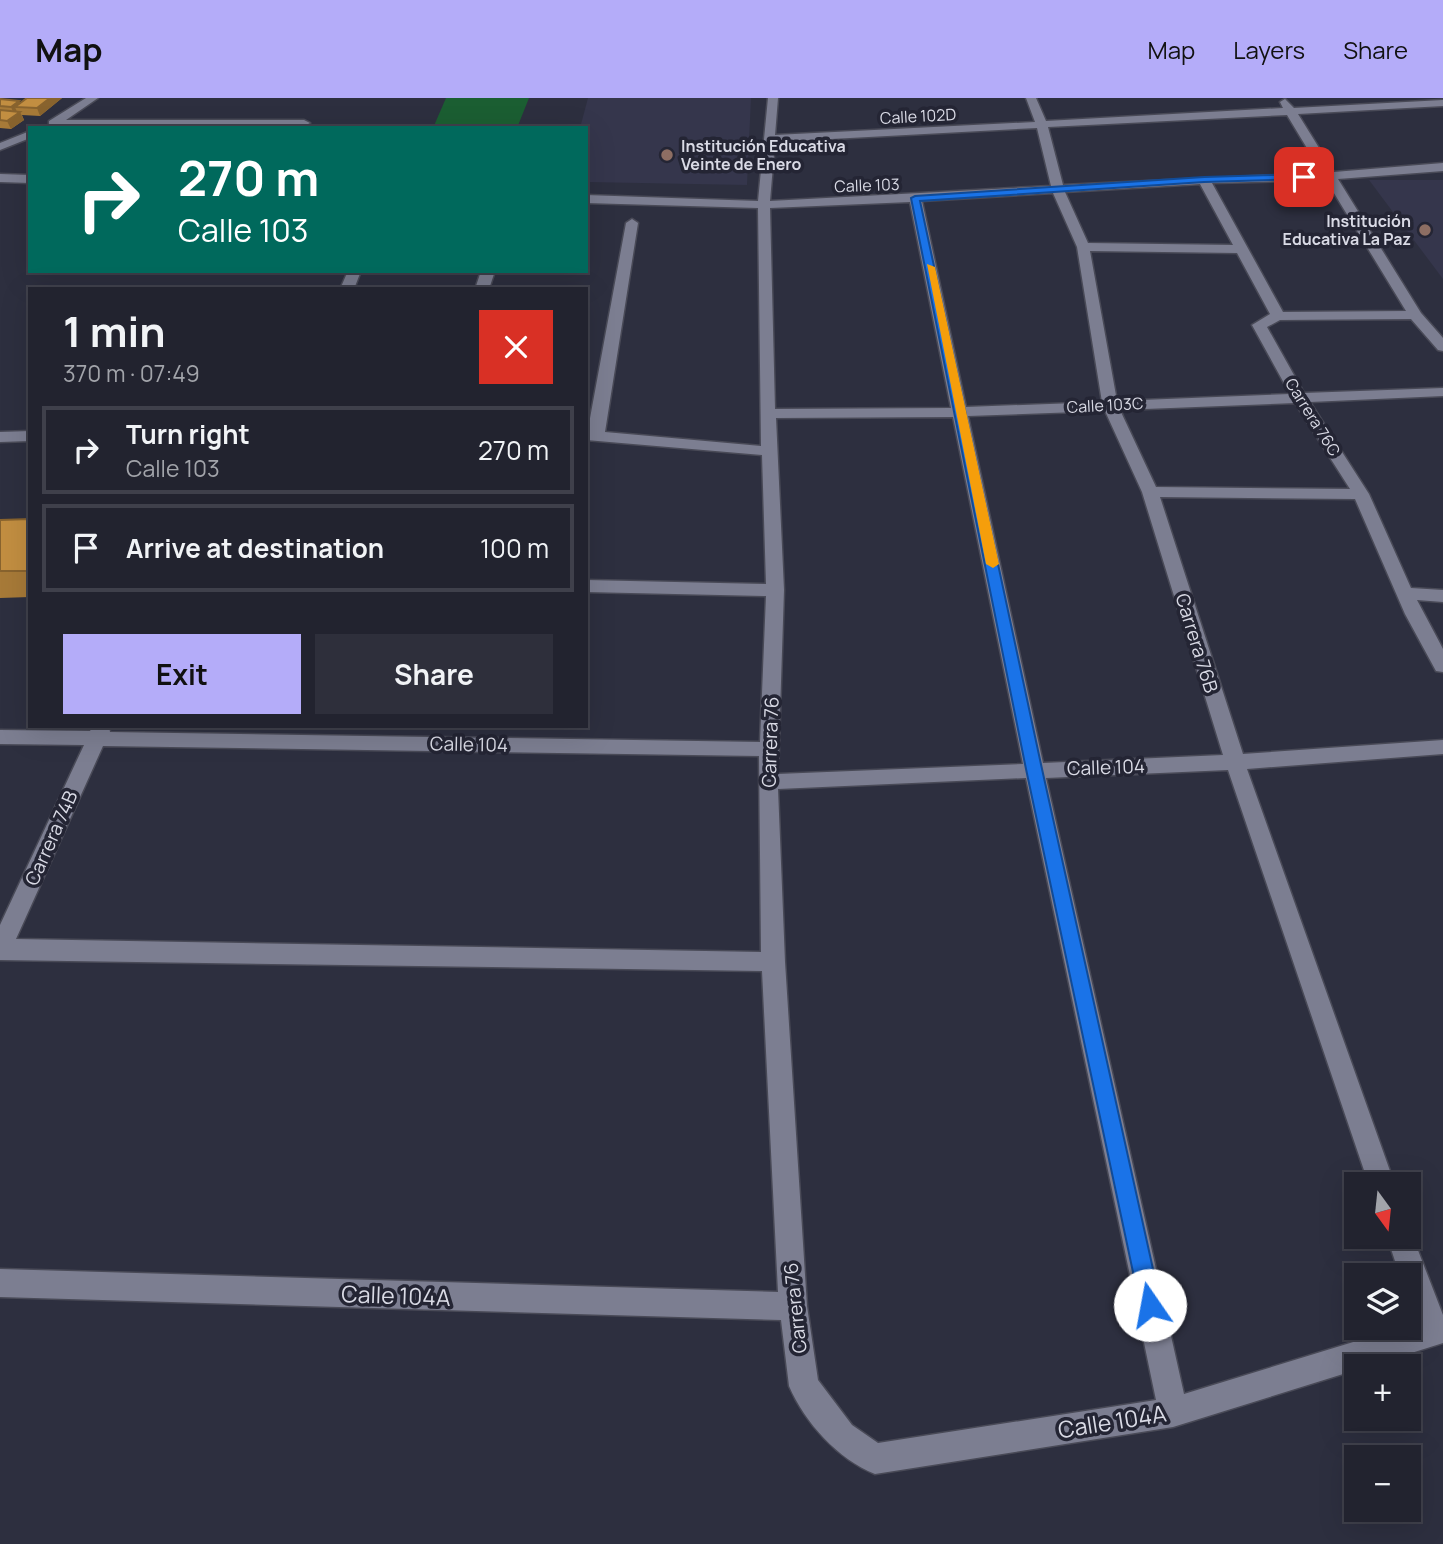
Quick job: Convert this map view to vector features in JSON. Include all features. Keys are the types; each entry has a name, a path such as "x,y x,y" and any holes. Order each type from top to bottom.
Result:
{"street":[{"path":"48,125 93,98"},
{"name":"Carrera 76","path":"773,98 764,205 775,590 768,782 773,962 793,1306 804,1386"},
{"name":"Carrera 76B","path":"1031,98 1042,126 1058,190 1083,247 1110,404 1150,492 1235,762 1377,1172"},
{"path":"1283,98 1415,315 1443,347"},
{"name":"Calle 102D","path":"771,139 1443,103"},
{"path":"48,125 304,123"},
{"path":"0,147 28,135"},
{"name":"Calle 103","path":"588,199 764,205 1204,180 1329,176 1443,167"},
{"path":"0,178 28,179"},
{"path":"1204,180 1278,316 1415,315"},
{"path":"915,198 962,412 1034,769 1173,1412"},
{"path":"632,223 592,435 769,451"},
{"path":"1083,247 1241,249"},
{"name":"Carrera 76C","path":"1278,316 1259,325 1299,397 1361,494 1405,593 1443,666"},
{"name":"Calle 103C","path":"768,414 962,412 1443,392"},
{"path":"0,437 28,436"},
{"path":"1150,492 1361,494"},
{"path":"588,586 775,590"},
{"path":"1405,593 1443,596"},
{"name":"Calle 104","path":"0,737 99,732 770,749"},
{"name":"Carrera 74B","path":"0,948 99,732"},
{"name":"Calle 104","path":"768,782 1235,762 1443,747"},
{"path":"0,948 773,962"},
{"path":"1405,1250 1438,1330"},
{"name":"Calle 104A","path":"0,1283 793,1306"},
{"name":"Calle 104A","path":"804,1386 841,1436 875,1459 1173,1412 1438,1330"}],"shaded area":[{"name":"Institución Educativa Veinte de Enero","path":"588,98 751,98 747,185 588,182 588,126 581,126"},
{"name":"Institución Educativa La Paz","path":"1369,180 1443,180 1443,279"}],"green space":[{"path":"446,98 529,98 518,126 434,126"}],"building":[{"path":"27,98 50,98 37,108 15,107"},
{"path":"0,99 19,101 11,107 0,106"},
{"path":"0,110 20,112 7,121 0,120"},
{"path":"28,519 28,571 0,571 0,520"}],"slow traffic":[{"path":"930,267 993,564"}],"place":[{"name":"Institución Educativa Veinte de Enero","path":"667,155"},
{"name":"Institución Educativa La Paz","path":"1425,230"}],"route":[{"path":"1150,1305 1034,769 962,412 915,198 1204,180 1304,177"}]}
